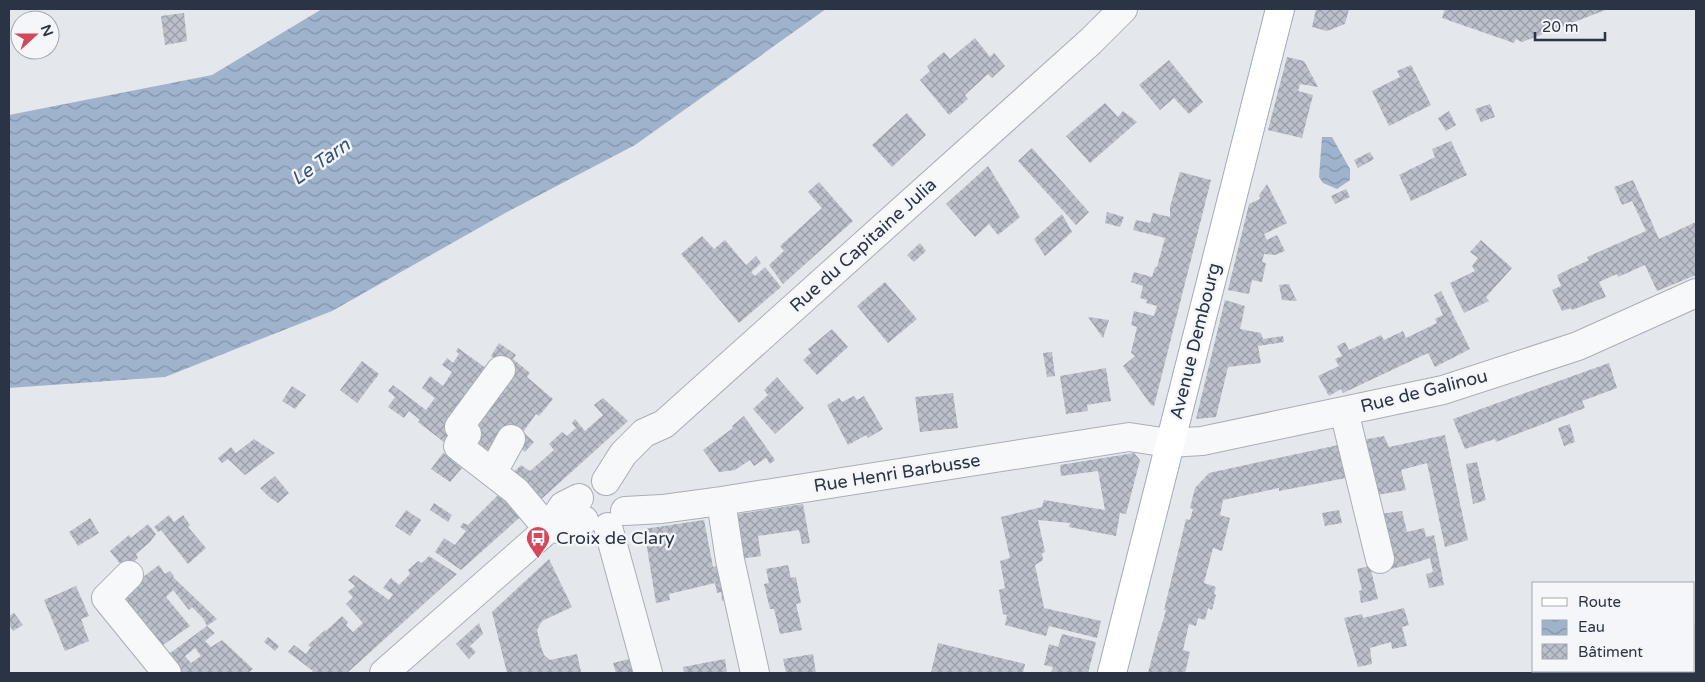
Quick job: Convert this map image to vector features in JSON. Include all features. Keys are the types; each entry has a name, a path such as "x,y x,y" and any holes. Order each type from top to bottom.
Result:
{"main road":[{"name":"Avenue Dembourg","path":"1112,673 1280,9"}],"street":[{"name":"Rue du Capitaine Julia","path":"603,504 623,454 644,433 664,424 1091,41 1123,9"},
{"name":"Rue de Galinou","path":"1169,443 1202,440 1443,390 1569,349 1696,293"},
{"path":"384,673 548,529 516,491 458,446 467,434 459,427 501,370"},
{"path":"1344,410 1380,559"},
{"name":"Rue Henri Barbusse","path":"548,529 570,528 603,504 662,509 1129,437 1169,443"},
{"path":"492,472 511,439"},
{"path":"721,501 730,560 755,673"},
{"path":"603,504 648,673"},
{"path":"129,575 106,598 167,673"}],"shaded area":[{"path":"1695,624 1696,673 1584,672 1695,672"}],"water":[{"name":"Le Tarn","path":"322,9 826,9 635,145 507,212 332,311 165,377 9,388 9,115 212,75"},
{"path":"1322,137 1332,137 1350,169 1350,180 1337,189 1323,183 1319,177"}],"building":[{"path":"1316,9 1349,9 1345,24 1327,31 1312,27"},
{"path":"1445,9 1608,9 1522,42 1516,39 1514,43 1442,18"},
{"path":"184,13 187,41 165,45 161,16"},
{"path":"975,38 990,57 994,53 1005,66 992,78 988,74 965,95 968,99 949,115 920,80 930,71 927,66 944,52 950,59"},
{"path":"1287,57 1304,61 1318,87 1300,84 1298,91 1313,95 1302,138 1268,130"},
{"path":"1169,60 1203,102 1189,114 1174,98 1160,110 1139,85"},
{"path":"1411,65 1431,105 1389,126 1372,91 1400,77 1397,71"},
{"path":"1105,103 1118,117 1123,111 1137,122 1090,163 1066,136"},
{"path":"1490,104 1495,117 1481,122 1475,109"},
{"path":"1449,111 1456,125 1446,131 1438,118"},
{"path":"907,113 926,135 892,167 872,145"},
{"path":"1451,141 1467,175 1411,201 1399,175 1435,157 1432,149"},
{"path":"1032,148 1089,212 1076,225 1018,161"},
{"path":"1370,152 1374,159 1358,168 1354,160"},
{"path":"988,166 1020,217 998,235 989,224 975,237 946,204"},
{"path":"1180,172 1211,180 1154,406 1151,405 1123,366 1135,356 1131,353 1137,327 1131,325 1134,311 1154,316 1157,306 1146,303 1147,300 1140,298 1143,286 1131,282 1134,272 1152,277 1155,267 1157,267 1165,238 1133,230 1136,220 1150,223 1153,213 1170,217 1170,207"},
{"path":"1633,180 1659,239 1696,222 1696,275 1657,291 1645,265 1618,277 1617,274 1599,282 1606,297 1572,310 1571,308 1562,311 1552,290 1561,286 1557,275 1589,260 1587,257 1646,231 1632,201 1622,205 1614,187"},
{"path":"819,182 853,221 783,284 769,265 784,251 780,246 822,208 808,192"},
{"path":"1267,184 1287,223 1264,234 1267,240 1277,235 1285,251 1275,255 1264,254 1262,262 1266,263 1262,282 1252,280 1249,294 1228,290 1249,204 1260,199 1259,195"},
{"path":"1346,189 1350,197 1335,204 1331,196"},
{"path":"1107,212 1124,217 1120,227 1105,223"},
{"path":"1062,214 1072,232 1045,256 1034,239"},
{"path":"702,236 714,249 725,240 746,265 756,256 761,263 751,272 755,276 765,267 781,287 739,323 681,254"},
{"path":"1481,240 1512,268 1486,297 1489,301 1464,313 1450,283 1475,271 1472,266 1478,258 1470,252"},
{"path":"920,243 926,251 914,262 907,255"},
{"path":"885,282 917,319 888,343 857,306"},
{"path":"1289,284 1297,301 1282,300 1279,285"},
{"path":"1441,291 1470,349 1435,367 1428,353 1343,393 1341,389 1329,396 1318,376 1339,366 1335,359 1342,356 1337,346 1345,342 1349,350 1381,335 1384,340 1403,331 1406,338 1437,323 1435,319 1443,315 1434,295"},
{"path":"1225,300 1245,306 1240,329 1261,333 1263,339 1283,336 1284,342 1258,346 1261,363 1228,367 1216,417 1196,419"},
{"path":"1088,317 1109,320 1103,338"},
{"path":"832,329 848,347 817,375 803,360 811,353 808,349"},
{"path":"499,343 516,355 513,359 530,373 527,377 553,399 539,416 536,414 523,432 534,442 525,452 515,444 492,465 467,446 468,425 501,363 491,356"},
{"path":"458,348 490,371 449,446 418,422 420,420 409,411 404,418 388,407 395,397 388,391 393,385 426,410 435,398 422,388 430,376 443,386 452,372 442,365 447,358 453,363 459,354 456,351"},
{"path":"1052,352 1055,376 1047,377 1043,353"},
{"path":"362,361 379,374 357,403 340,390"},
{"path":"1609,363 1617,388 1582,401 1585,408 1496,442 1495,439 1465,449 1453,419"},
{"path":"1106,368 1111,401 1087,405 1088,411 1066,414 1060,376"},
{"path":"777,377 804,408 775,434 753,409 768,395 764,390"},
{"path":"292,386 306,395 295,409 282,401"},
{"path":"953,393 958,428 920,432 915,397"},
{"path":"854,396 857,400 864,396 883,429 868,438 866,435 848,445 827,405 839,398 842,402"},
{"path":"603,398 628,421 537,503 510,476 521,465 530,471 554,450 549,444 562,432 567,436 576,428 572,423 575,419 585,431 603,415 594,405"},
{"path":"744,416 775,460 770,464 766,458 754,466 750,460 735,470 719,472 703,450 733,428 732,426"},
{"path":"1570,424 1575,442 1564,446 1558,428"},
{"path":"1445,435 1468,540 1445,547 1427,463 1401,470 1406,490 1377,495 1363,440 1384,436 1389,447"},
{"path":"254,439 275,453 245,475 228,459 222,463 218,458 231,447 236,453"},
{"path":"1343,444 1351,477 1279,491 1279,488 1223,500 1220,515 1230,518 1222,551 1213,548 1204,583 1216,587 1214,594 1216,595 1212,610 1208,608 1205,620 1198,618 1196,626 1189,624 1183,650 1190,652 1185,673 1148,673 1166,610 1164,610 1186,519 1190,520 1193,509 1190,508 1195,488 1209,473"},
{"path":"443,453 462,468 450,482 431,469"},
{"path":"1134,453 1140,460 1126,514 1120,513 1116,536 1069,527 1070,523 1038,520 1045,552 1042,553 1043,560 1035,565 1044,608 1101,621 1097,638 1049,626 1046,636 1005,625 1007,615 1003,614 999,590 1005,588 1000,561 1010,558 1001,517 1042,507 1044,500 1105,510 1098,471 1061,476 1060,465"},
{"path":"1477,462 1486,500 1473,504 1466,464"},
{"path":"275,476 289,493 278,503 260,488"},
{"path":"490,488 527,511 461,570 435,552 444,538 455,545 466,531 460,527 463,523 468,525 498,495"},
{"path":"434,503 452,515 448,522 430,510"},
{"path":"803,504 810,543 802,544 799,530 758,536 761,556 739,559 732,515"},
{"path":"406,510 421,520 410,536 395,526"},
{"path":"1339,510 1342,523 1325,526 1322,513"},
{"path":"1402,511 1407,532 1424,528 1426,537 1434,535 1444,585 1429,588 1426,574 1433,572 1430,558 1391,569 1380,514"},
{"path":"169,515 174,522 183,515 190,525 188,527 206,548 188,564 161,530 158,532 154,527"},
{"path":"90,518 99,533 78,546 69,532"},
{"path":"704,520 713,567 721,565 728,600 722,601 721,592 717,593 715,583 669,594 670,600 656,603 644,529"},
{"path":"148,524 156,534 136,554 138,558 125,570 110,551 129,535 131,538"},
{"path":"429,556 457,574 347,673 311,673 313,671 288,652 294,645 306,654 311,647 308,645 342,616 348,622 346,625 353,632 363,623 346,604 353,597 348,592 355,586 348,580 354,575 389,600 393,594 383,588 391,578 399,585 410,574 408,570 418,561 422,563"},
{"path":"549,559 572,607 542,621 537,630 541,647 544,655 550,660 577,654 581,672 507,673 492,612"},
{"path":"159,565 165,574 170,571 173,577 217,619 207,626 203,618 192,607 189,610 173,590 166,597 190,626 163,645 133,610 115,598"},
{"path":"788,565 791,578 796,577 801,603 796,604 802,630 780,634 774,609 770,609 764,584 769,583 766,569"},
{"path":"1370,566 1378,599 1361,603 1359,591 1362,590 1357,569"},
{"path":"76,586 89,616 81,619 89,641 65,651 44,600"},
{"path":"1404,608 1409,625 1402,627 1407,646 1392,649 1391,642 1370,648 1372,664 1358,667 1344,618 1362,614 1363,618"},
{"path":"14,613 23,625 13,631 9,625 9,616"},
{"path":"479,623 483,634 470,646 476,652 469,659 456,644"},
{"path":"207,626 215,633 205,641 211,647 222,640 253,669 248,673 173,673 162,659","holes":["195,648 201,656 191,663 185,656"]},
{"path":"1062,634 1096,642 1088,673 1051,673 1053,667 1044,665 1049,644 1058,647"},
{"path":"268,637 279,646 275,651 264,642"},
{"path":"938,643 1025,664 1023,673 931,673"},
{"path":"813,654 816,673 786,673 783,659"},
{"path":"633,658 637,673 616,673 613,663"},
{"path":"725,659 727,673 684,673 683,667"}],"place":[{"name":"Croix de Clary","path":"538,559"}]}
